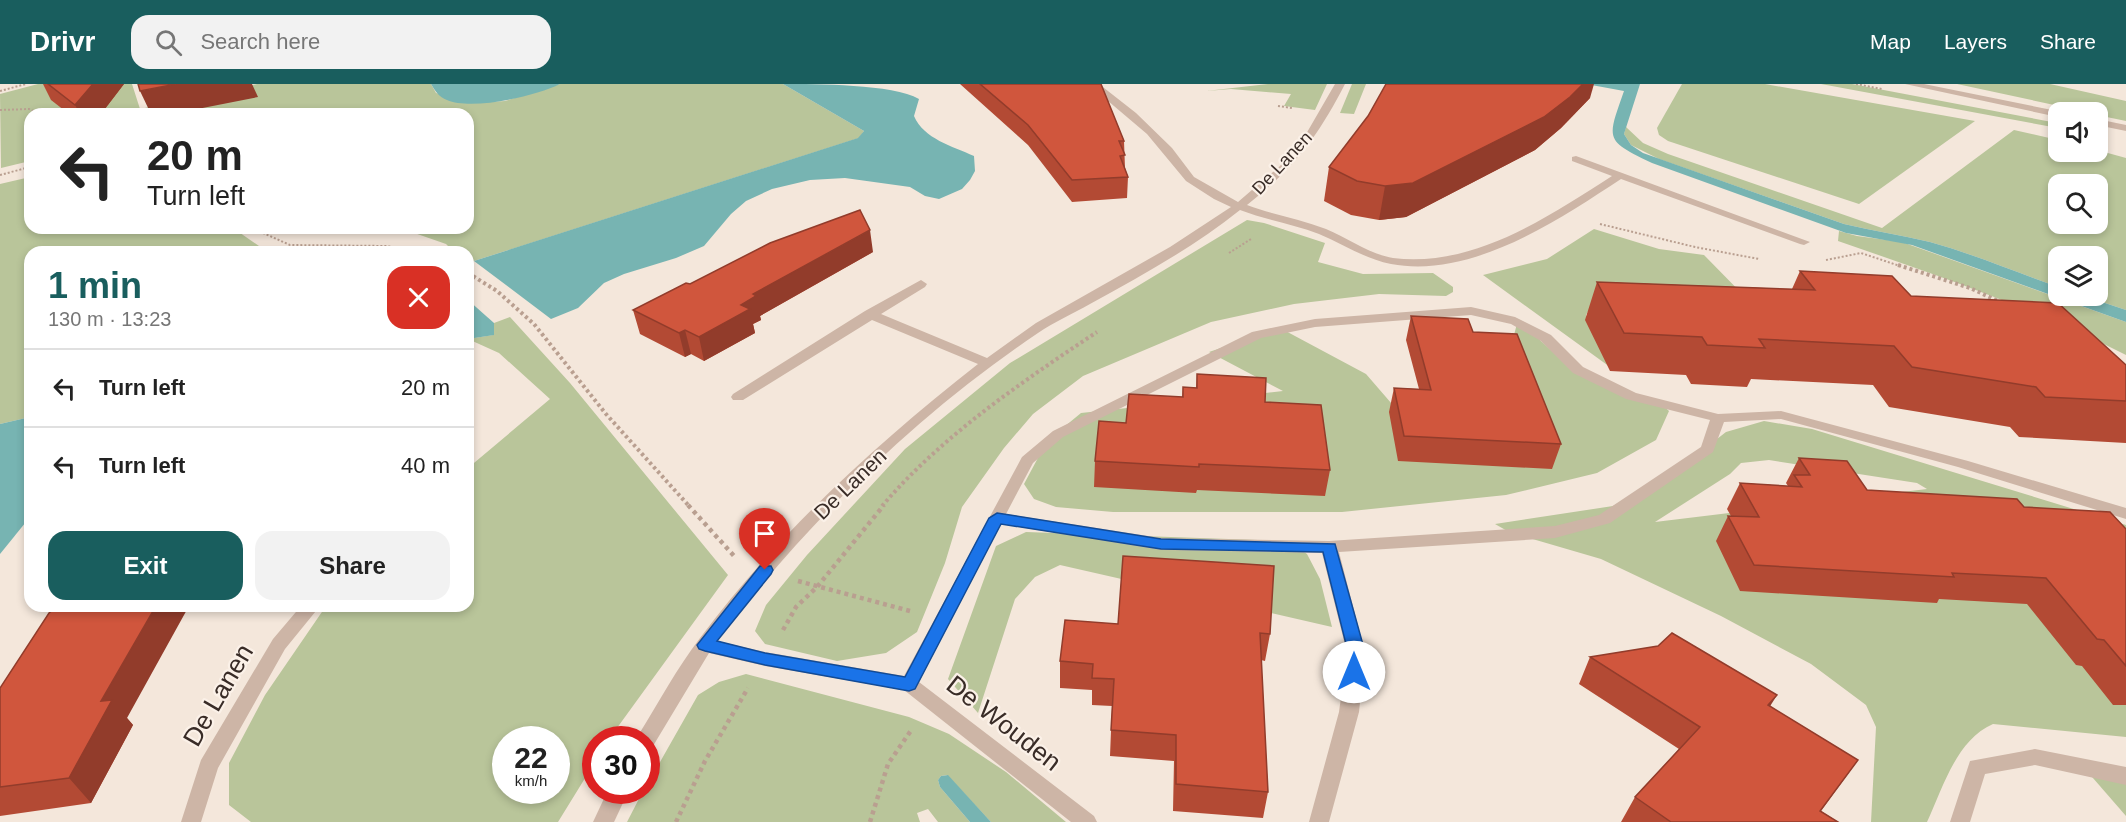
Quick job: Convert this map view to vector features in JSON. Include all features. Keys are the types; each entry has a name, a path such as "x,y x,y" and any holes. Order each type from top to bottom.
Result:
{"street":[{"name":"De Lanen","path":"1093,84 1132,115 1161,143 1190,179 1238,207"},
{"name":"De Lanen","path":"655,726 705,645 765,570 829,502 930,408 1028,334 1157,260 1238,207 1272,179 1307,142 1341,84"},
{"path":"1910,84 2048,112"},
{"path":"2108,124 2126,128"},
{"path":"1576,159 1804,242"},
{"path":"1238,207 1315,229 1390,261 1417,264 1443,262 1490,250 1563,210 1620,175"},
{"path":"738,397 921,284"},
{"path":"909,684 945,620 1027,460 1058,434 1257,335 1315,323 1471,311 1515,321 1546,338 1578,370 1631,396 1718,418 1781,416 1963,464 2126,514"},
{"path":"870,314 989,364"},
{"path":"997,518 1161,544 1329,547 1555,532 1604,519 1708,449 1718,418"},
{"path":"1319,822 1349,712 1356,652 1329,547"},
{"name":"De Lanen","path":"191,822 208,766 279,644 306,612"},
{"name":"De Wouden","path":"705,645 765,659 909,684 1087,822"},
{"path":"1960,822 1977,767 2035,757 2126,776"},
{"path":"603,822 612,804"}],"path":[{"path":"0,91 26,84"},
{"path":"0,110 24,109"},
{"path":"0,174 24,168"},
{"path":"1563,210 1603,225 1650,237 1764,260"},
{"path":"1226,255 1246,243 1276,218"},
{"path":"265,234 289,245 389,246"},
{"path":"1822,261 1861,253 1970,288 2006,305"},
{"path":"474,277 497,291 534,324 606,414 731,556 817,587 945,620"},
{"path":"676,822 705,761 796,607 817,587 845,549 897,489 959,431 1023,381 1101,330"},
{"path":"870,822 888,764 931,701"}],"green space":[{"path":"38,84 132,84 140,108 24,108 24,162 1,168 0,94"},
{"path":"257,84 431,84 436,93 474,103 505,101 560,84 783,84 864,131 859,138 474,261 474,246 448,246 417,234 474,234 474,108 145,108"},
{"path":"1268,84 1327,84 1315,110 1284,106 1291,94 1231,89 1206,91"},
{"path":"1352,84 1366,84 1354,114 1340,113"},
{"path":"1682,84 1765,84 1975,121 1859,204 1668,141 1659,135 1657,128"},
{"path":"1821,84 1852,84 2048,121 2048,126"},
{"path":"1957,84 2050,84 2126,101 2126,121 2108,117 2108,102 2048,104"},
{"path":"1626,127 1643,143 1668,154 1882,228 2014,130 2048,138 2048,162 2108,162 2108,153 2126,158 2126,310 2108,304 2108,246 2048,246 2048,283 1930,242 1844,224 1659,159 1631,145 1624,134"},
{"path":"24,178 24,234 242,234 259,246 24,246 24,418 0,424 0,184"},
{"path":"1247,220 1264,223 1325,243 1318,262 1363,274 1433,273 1453,287 1453,292 1446,296 1379,294 1294,304 1211,322 1083,376 1033,414 1004,448 962,507 945,563 917,632 886,653 837,661 765,644 755,631 766,605 807,555 905,449 1010,363"},
{"path":"1594,229 1659,249 1704,255 1755,307 1592,304 1586,315 1610,367 1483,275 1547,259"},
{"path":"1839,231 1857,236 1902,242 2048,294 2048,306 2081,306 2126,322 2126,355 2020,307 1838,241"},
{"path":"510,317 570,383 728,575 618,726 582,726 582,783 570,803 570,726 492,726 492,804 569,804 558,822 251,822 229,805 229,763 265,695 322,612 474,612 474,463 550,399 499,353 474,342 474,338 493,335 494,323"},
{"path":"1518,320 1575,372 1659,402 1669,411 1656,440 1597,473 1506,495 1342,512 1113,512 1056,507 1034,499 1024,484 1047,441 1081,413 1283,391 1209,352 1280,328 1366,374 1398,411 1484,447"},
{"path":"1764,421 1812,429 2126,525 2126,737 1993,724 1980,731 1960,753 1945,780 1927,822 1871,822 1876,727 1866,705 1811,664 1721,616 1601,559 1509,532 1495,524 1613,506 1681,467 1726,432","holes":["1769,460 1917,483 1927,489 1655,522 1730,474 1741,463"]},
{"path":"1026,532 1287,541 1307,554 1320,579 1332,627 1060,565 1035,577 1015,599 978,713 948,679 996,546"},
{"path":"746,674 909,717 949,734 1006,772 1066,822 991,822 947,775 941,776 938,780 940,787 970,822 938,822 928,809 917,813 920,822 627,822 636,804 660,804 660,762 698,695 719,682"},
{"path":"2086,770 2126,772 2126,816"}],"water":[{"path":"431,84 560,84 504,101 472,104 444,99"},
{"path":"783,84 873,88 891,90 919,99 914,116 924,131 974,156 975,171 962,189 939,199 925,196 910,187 845,178 810,180 772,189 746,201 731,214 704,246 604,283 578,308 551,319 474,261 858,138 864,131"},
{"path":"1586,84 1640,84 1624,134 1631,145 1643,153 1844,224 1930,242 1978,258 2048,283 2048,294 1912,245 1846,233 1652,163 1625,149 1614,137 1614,120 1624,91"},
{"path":"2108,304 2126,310 2126,322 2082,306 2108,306"},
{"path":"474,305 494,323 494,335 474,338"},
{"path":"24,418 24,524 0,554 0,424"},
{"path":"948,775 991,822 970,822 940,787 938,780 941,776"}],"building":[{"path":"48,84 93,84 75,105"},
{"path":"138,84 176,84 140,91"},
{"path":"980,84 1101,84 1124,141 1119,141 1125,155 1120,156 1128,177 1072,180 1028,125"},
{"path":"1386,84 1583,84 1544,117 1413,183 1385,186 1357,181 1329,167 1368,116"},
{"path":"860,210 870,230 753,294 756,296 741,305 750,309 699,337 685,330 679,333 633,310 770,243"},
{"path":"1800,271 1892,276 1911,296 2048,303 2048,306 2061,306 2126,365 2126,401 2045,397 2036,387 1912,367 1894,346 1759,339 1765,348 1707,345 1702,337 1624,333 1597,282 1815,290"},
{"path":"1411,316 1468,319 1473,332 1517,334 1561,444 1404,436 1394,388 1431,390"},
{"path":"1197,374 1266,378 1265,402 1321,405 1330,470 1199,464 1199,467 1095,461 1099,421 1126,423 1129,394 1183,397 1183,387 1197,388"},
{"path":"1799,458 1847,461 1867,490 2017,499 2024,507 2110,512 2126,529 2126,666 2104,640 2097,639 2046,578 1952,573 1954,577 1754,565 1728,516 1759,517 1740,483 1802,487 1794,475 1810,475"},
{"path":"1123,556 1274,566 1270,634 1260,633 1268,792 1176,784 1176,735 1111,730 1114,679 1092,678 1093,664 1060,661 1065,620 1118,624"},
{"path":"153,612 101,701 112,700 69,778 0,787 0,688 49,613"},
{"path":"1672,633 1777,695 1768,705 1858,760 1820,811 1838,822 1671,822 1635,797 1700,727 1590,657 1658,646"}],"route":[{"path":"765,570 705,645 765,659 909,684 945,620 997,518 1161,544 1329,547 1356,652 1354,672"}]}
